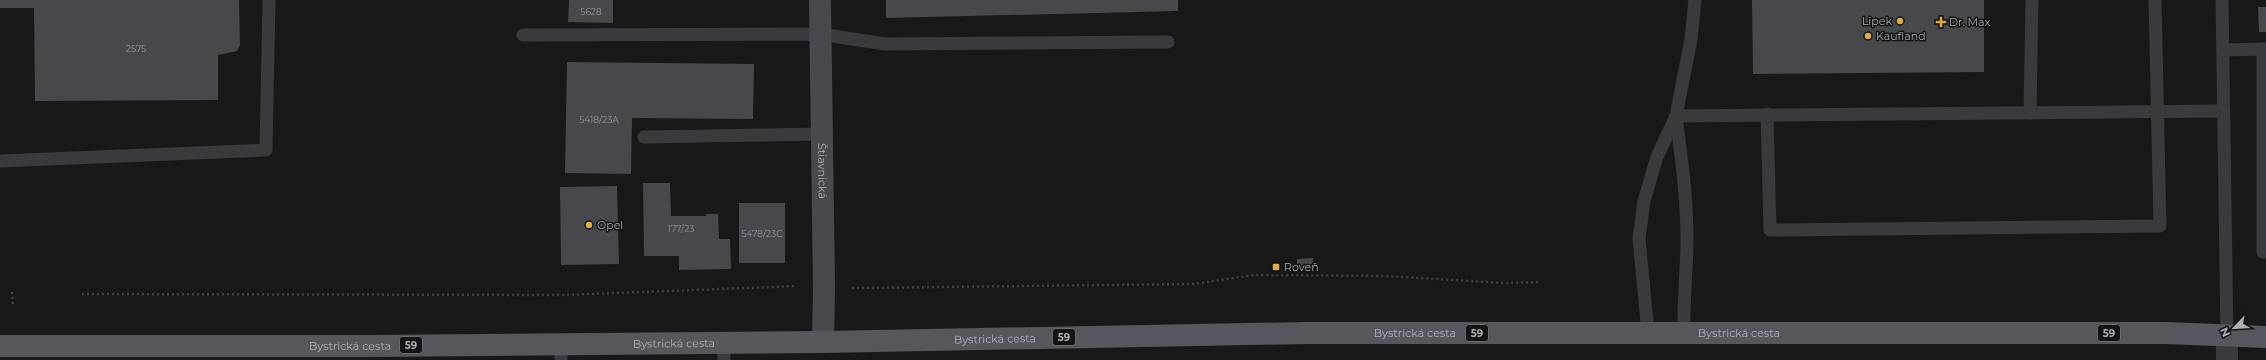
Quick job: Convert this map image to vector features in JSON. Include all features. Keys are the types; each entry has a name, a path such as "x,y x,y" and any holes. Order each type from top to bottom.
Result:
{"main road":[{"name":"Bystrická cesta","path":"0,346 561,352 724,351 822,342 1305,333 2166,333 2227,337 2266,337"}],"street":[{"name":"Štiavnická","path":"820,0 824,287 822,342"},
{"path":"2227,337 2227,360"}],"lane":[{"path":"0,161 266,150 269,0"},
{"path":"1648,333 1639,238 1644,201 1657,157 1676,116 1691,39 1695,0"},
{"path":"2030,113 2032,0"},
{"path":"1767,114 1770,230 2160,226 2155,0"},
{"path":"2222,0 2227,337"},
{"path":"523,35 820,34 886,44 1168,42"},
{"path":"2223,50 2264,49 2262,224 2263,252 2266,252"},
{"path":"1676,116 2224,111"},
{"path":"1676,116 1686,203 1687,239 1684,333"},
{"path":"644,136 822,134"}],"path":[{"path":"12,292 13,306"}],"building":[{"path":"0,0 239,0 240,45 237,51 218,55 218,100 35,101 34,8 0,8"},
{"path":"569,0 613,0 613,23 568,22"},
{"path":"886,0 1178,0 1178,11 886,18"},
{"name":"Kaufland","path":"1752,0 1984,0 1984,72 1753,74"},
{"path":"2258,7 2266,7 2266,32 2259,32"},
{"path":"567,62 754,64 753,119 632,118 631,174 565,173"},
{"path":"643,183 670,183 671,216 706,216 706,214 718,214 719,239 730,239 731,269 679,270 679,256 644,256"},
{"name":"Opel","path":"617,186 619,264 561,265 560,187"},
{"path":"739,203 785,203 785,263 739,263"},
{"path":"1313,258 1314,267 1297,267 1297,259"}],"place":[{"name":"Lipek","path":"1900,21"},
{"name":"Dr. Max","path":"1941,22"},
{"name":"Kaufland","path":"1868,36"},
{"name":"Opel","path":"589,225"},
{"name":"Roveň","path":"1276,267"}]}
